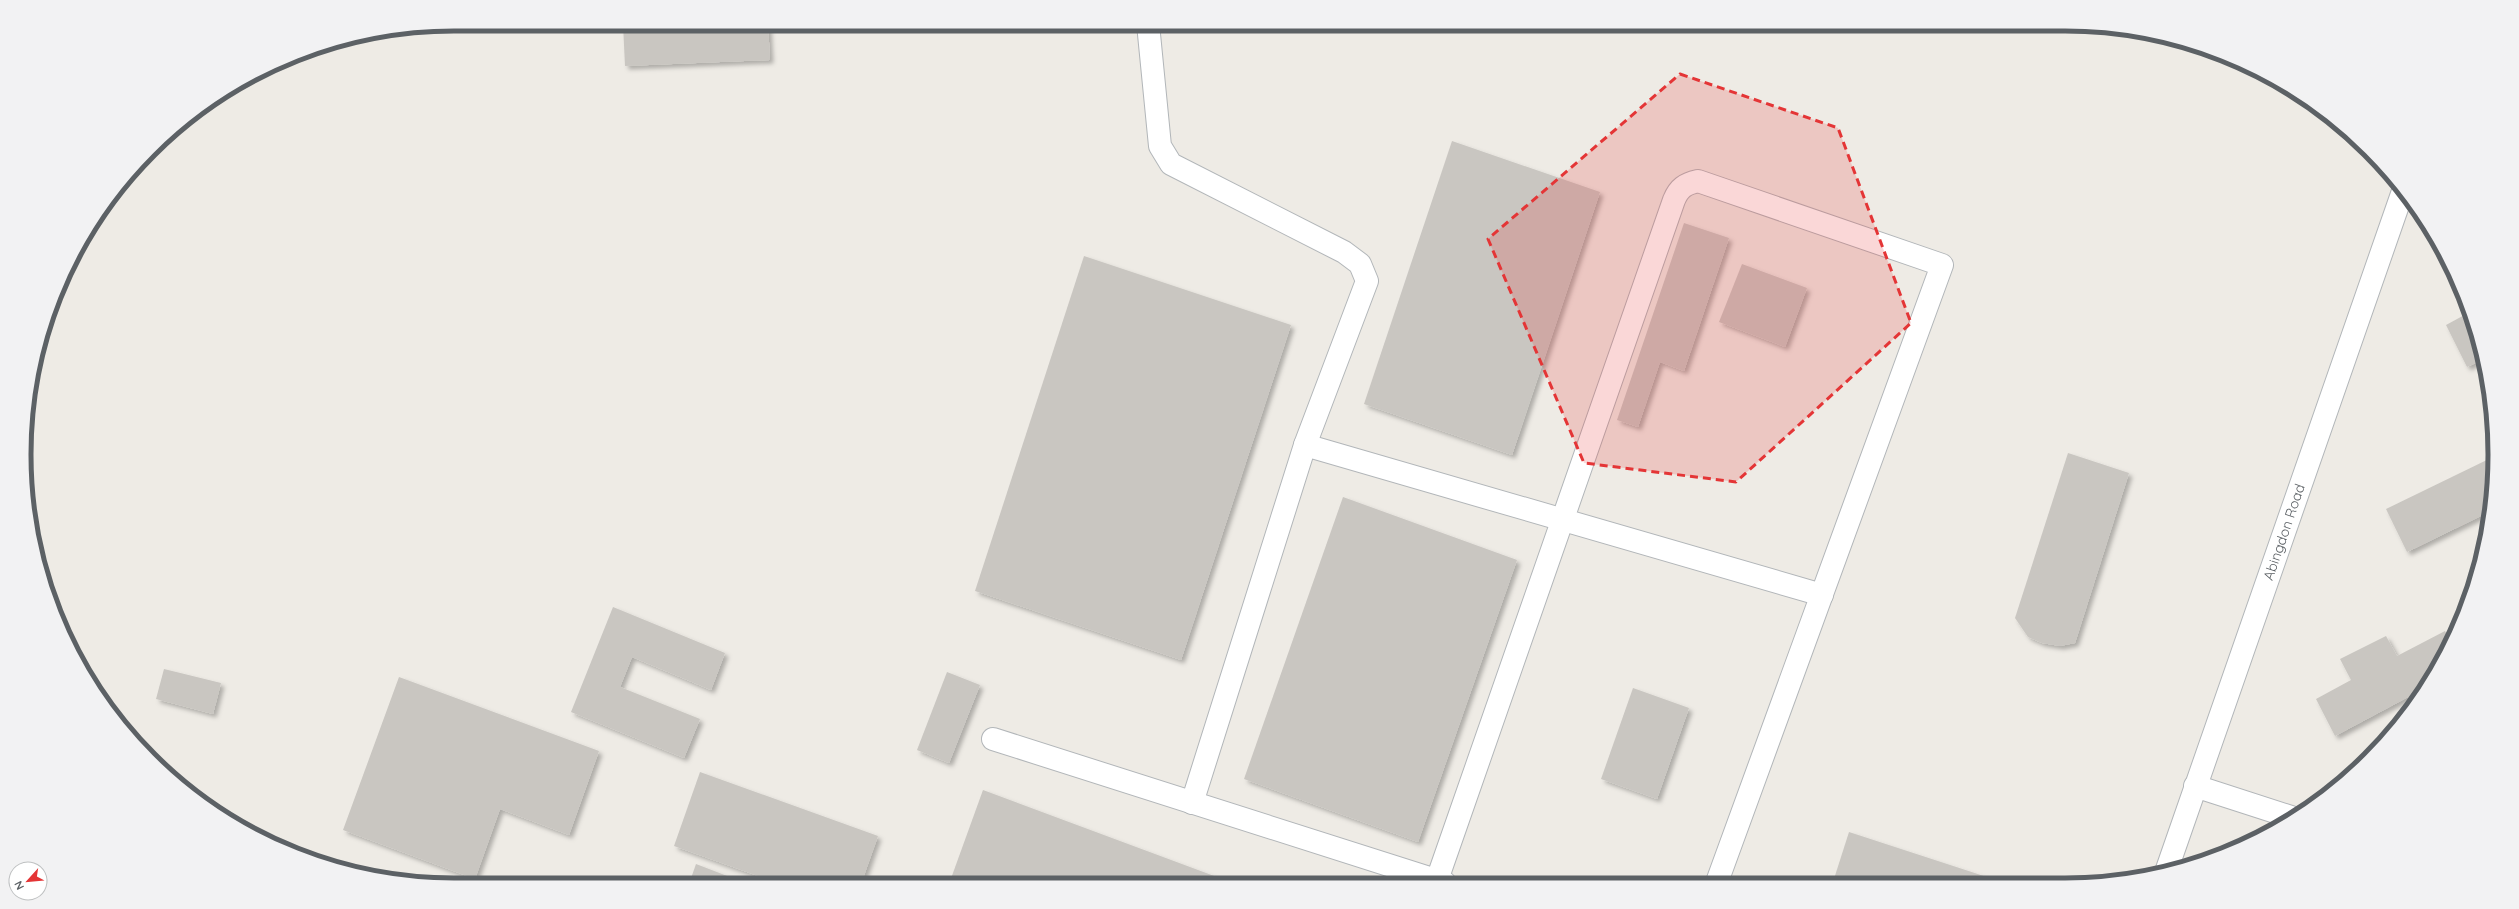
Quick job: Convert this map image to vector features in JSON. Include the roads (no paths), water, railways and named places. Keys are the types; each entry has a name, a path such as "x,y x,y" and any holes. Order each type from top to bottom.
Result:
{"street":[{"path":"1149,31 1160,146 1164,156 1171,164 1344,252 1360,264 1367,281 1305,445 1192,803"},
{"path":"1442,878 1562,519 1674,200 1679,189 1688,183 1698,181 1942,265 1718,878"},
{"name":"Abingdon Road","path":"2168,865 2401,198"},
{"path":"1305,445 1822,595"},
{"path":"993,739 1431,878"},
{"path":"2195,786 2286,815"}]}
